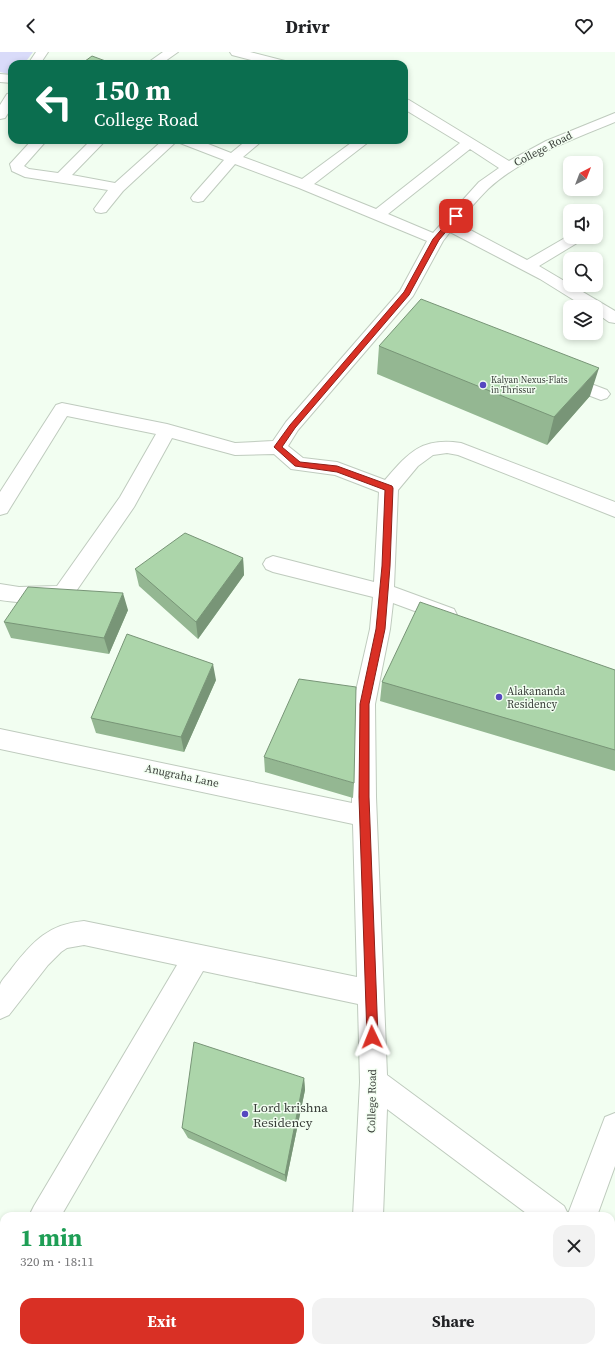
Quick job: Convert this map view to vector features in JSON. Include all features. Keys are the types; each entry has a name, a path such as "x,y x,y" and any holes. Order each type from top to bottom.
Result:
{"street":[{"path":"159,60 172,52"},
{"path":"236,52 261,60"},
{"path":"0,115 8,103"},
{"path":"408,108 508,167"},
{"name":"College Road","path":"278,447 292,426 397,314 407,293 442,232 471,198 508,167 551,144 615,117"},
{"path":"378,216 469,143"},
{"path":"36,144 17,164 19,171 25,174 89,182 118,188"},
{"path":"60,179 96,144"},
{"path":"101,209 118,188 167,144"},
{"path":"195,144 378,216 442,232 528,266 615,318"},
{"path":"198,198 232,158 251,144"},
{"path":"304,186 359,144"},
{"path":"528,266 565,244"},
{"path":"550,374 601,394"},
{"path":"0,508 62,409 167,430 235,449 278,447 298,464 337,469 389,488 420,453 446,445 461,449 615,510"},
{"path":"0,592 19,595 63,594 127,502 167,430"},
{"name":"College Road","path":"368,1212 374,1082 364,816 364,704 380,629 386,566 389,488"},
{"path":"273,564 384,592 466,621"},
{"name":"Anugraha Lane","path":"0,738 364,816"},
{"path":"0,1006 38,956 52,943 66,935 84,933 370,993"},
{"path":"46,1212 197,956"},
{"path":"374,1082 549,1212"},
{"path":"583,1212 615,1127"}],"shaded area":[{"path":"0,52 33,52 27,60 8,60 8,74 0,72"}],"building":[{"path":"92,56 103,60 86,60"},
{"path":"421,299 599,368 554,417 379,346"},
{"path":"185,533 243,558 196,622 135,569"},
{"path":"28,587 123,593 104,638 4,622"},
{"name":"Alakananda Residency","path":"420,602 615,670 615,750 382,682"},
{"path":"127,634 213,664 181,737 91,718"},
{"path":"299,679 356,687 354,783 264,757"},
{"name":"Lord krishna Residency","path":"194,1042 304,1078 285,1175 182,1128"}],"place":[{"name":"Kalyan Nexus-Flats in Thrissur","path":"483,385"},
{"name":"Alakananda Residency","path":"499,697"},
{"name":"Lord krishna Residency","path":"245,1114"}],"route":[{"path":"372,1037 364,797 364,704 380,629 386,566 389,488 337,469 298,464 278,447 292,426 407,293 436,239 456,216"}]}
